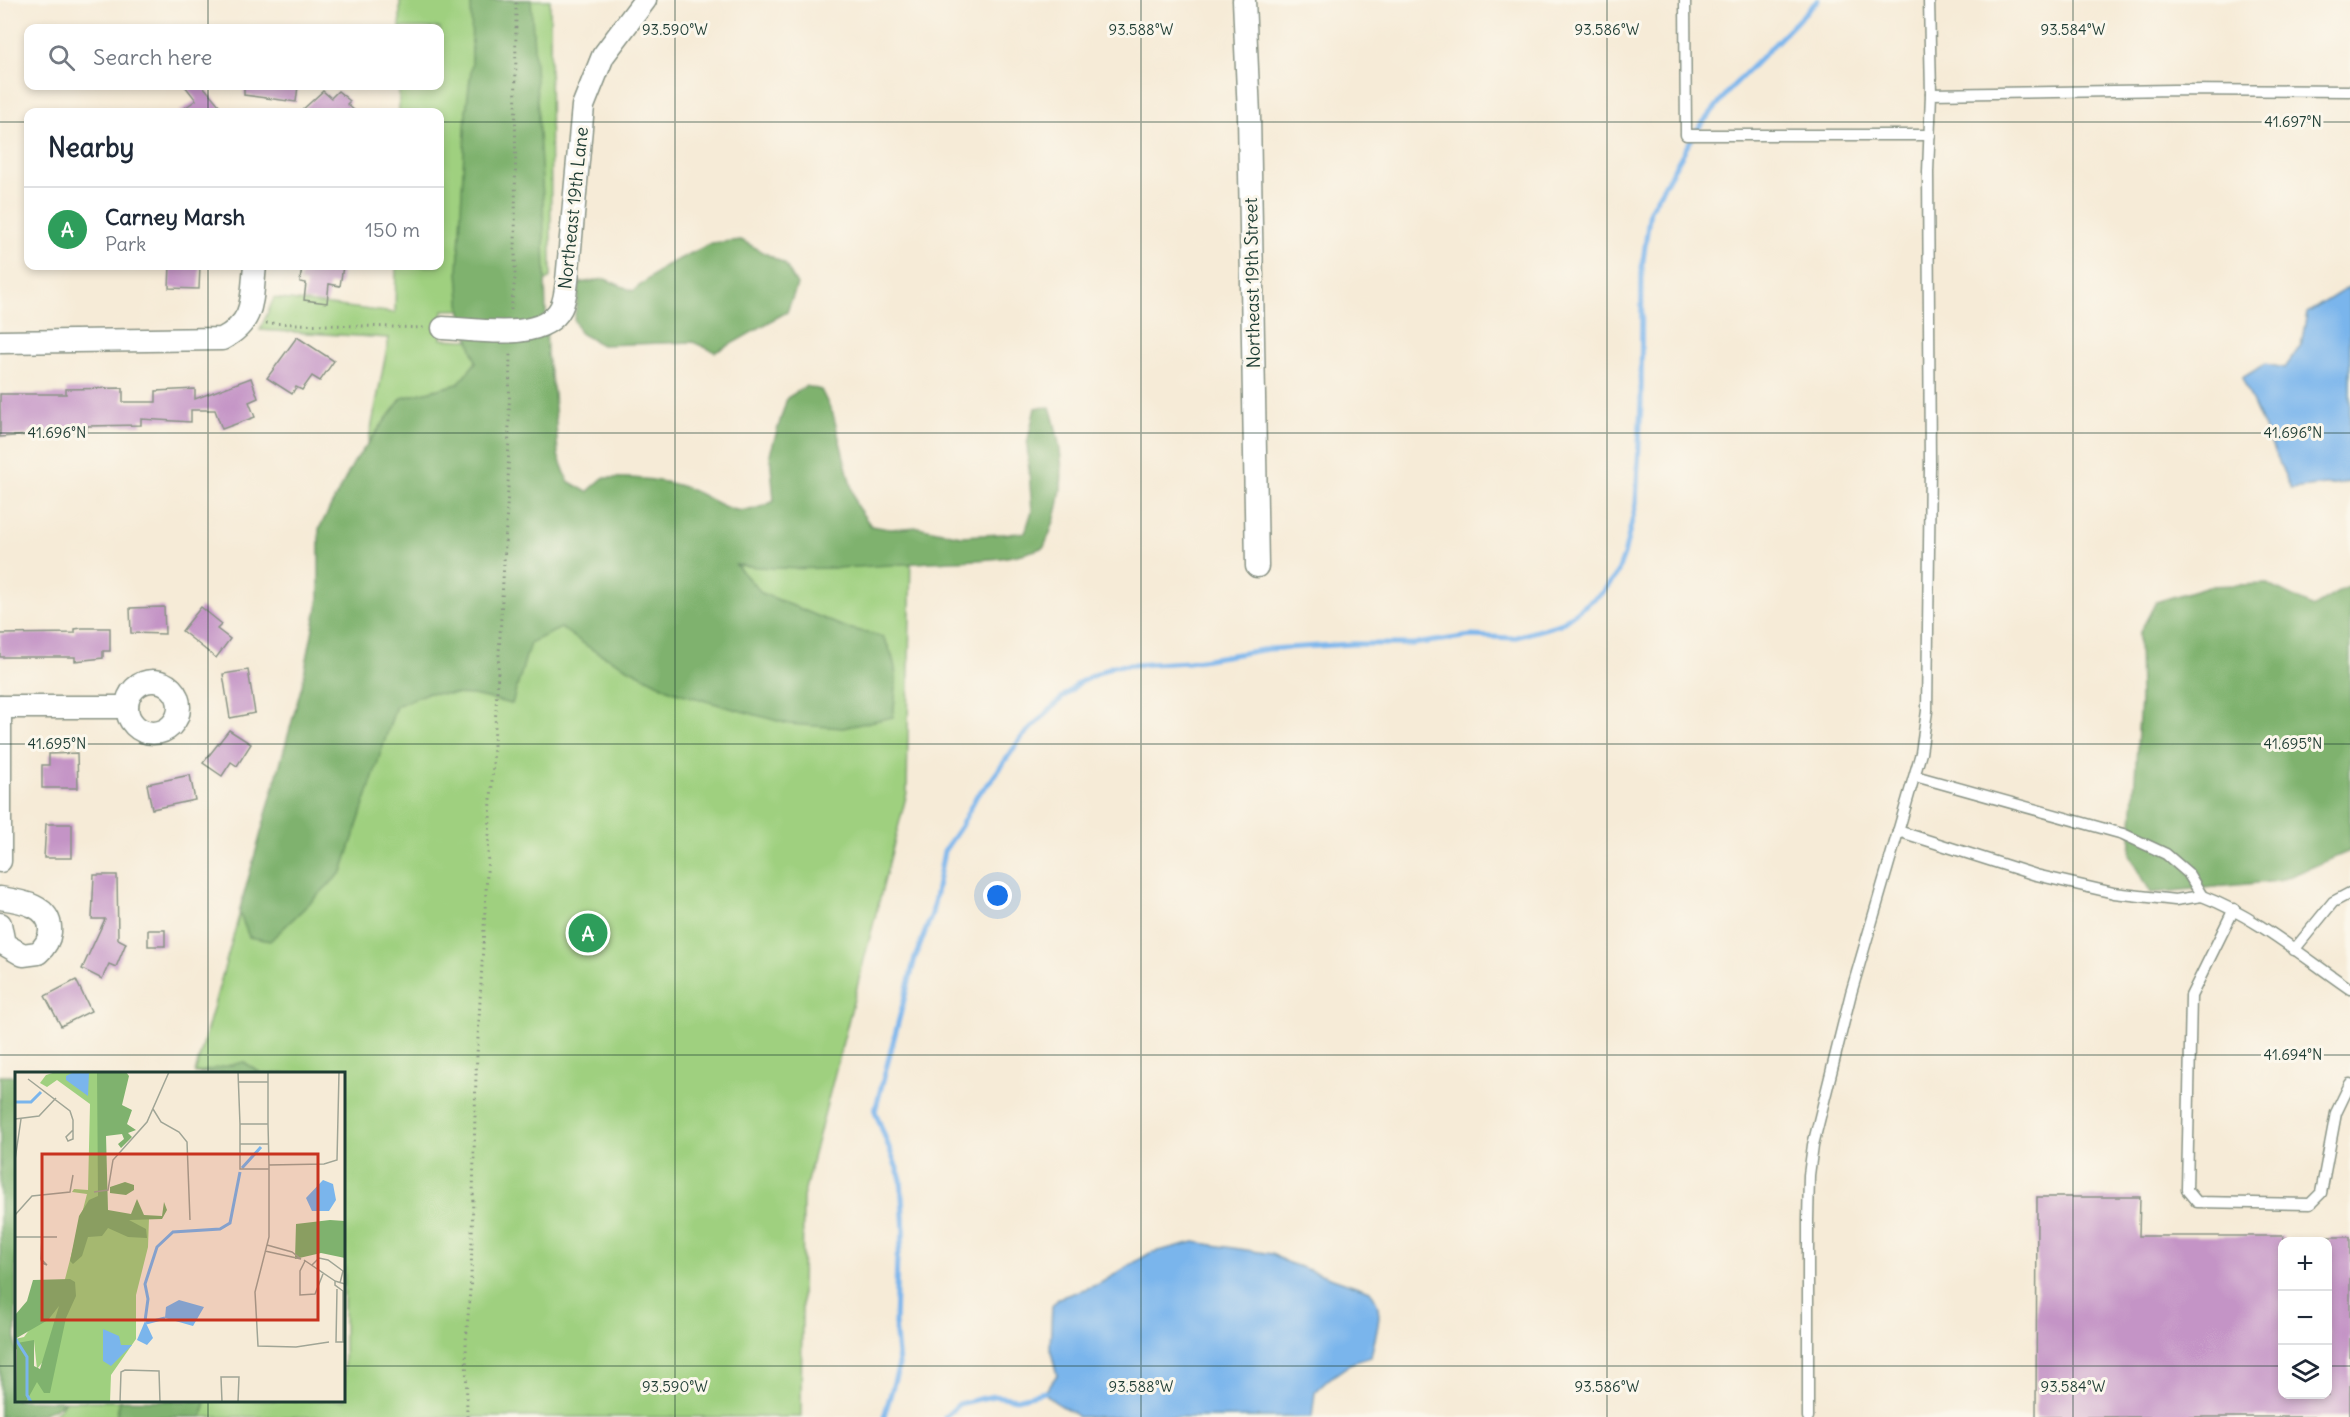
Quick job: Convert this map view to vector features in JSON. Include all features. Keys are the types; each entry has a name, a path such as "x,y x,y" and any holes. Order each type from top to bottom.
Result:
{"street":[{"name":"Northeast 19th Lane","path":"443,328 510,331 542,326 554,318 561,307 567,281 583,106 603,56 645,0"},
{"name":"Northeast 19th Street","path":"1244,0 1249,115 1257,566"},
{"path":"0,342 213,341 229,335 247,320 254,270"},
{"path":"0,861 0,707 127,707"},
{"path":"0,898 30,904 44,913 50,928 48,942 38,953 16,953 4,944 0,924"}],"lane":[{"path":"1685,0 1686,135 1930,135"},
{"path":"1808,1417 1808,1220 1809,1175 1813,1145 1851,993 1915,776 1927,711 1931,94 1929,0"},
{"path":"1931,94 2174,90 2350,91"},
{"path":"1915,776 2122,834 2166,854 2188,873 2202,896"},
{"path":"1898,831 2036,875 2114,893 2175,900 2202,896 2234,909 2350,989"},
{"path":"2294,950 2333,902 2350,893"},
{"path":"2234,909 2191,996 2187,1190 2197,1202 2310,1204 2321,1193 2336,1113 2350,1083"}],"path":[{"path":"467,1417 466,1342 471,1278 476,1074 508,489 510,331 515,278 516,0"},
{"path":"247,320 298,325 443,328"}],"green space":[{"path":"400,0 550,0 551,276 522,308 443,310 441,339 545,343 552,533 911,547 907,793 803,1197 801,1417 49,1417 58,1411 64,1402 345,1402 345,1072 195,1072 362,475 389,338 260,330 274,298 395,313 396,270 444,270 444,108 399,108 399,90 444,90 444,24 400,24"},
{"path":"471,0 531,0 543,198 547,355 554,393 558,455 568,481 587,492 603,478 652,480 681,486 735,510 759,508 774,501 770,454 787,398 806,386 821,390 833,414 856,505 871,526 890,529 918,527 961,536 1025,533 1032,511 1027,444 1035,408 1050,407 1059,444 1062,478 1057,511 1044,547 1015,556 833,568 736,565 762,593 844,627 883,637 895,666 893,717 843,728 789,724 672,691 593,650 561,628 530,643 512,704 473,695 427,693 396,706 342,872 270,941 249,937 239,912 302,685 319,598 319,529 354,462 402,398 458,384 476,362 461,314 458,271 466,111 472,63"},
{"path":"741,240 785,264 797,285 787,312 715,352 693,342 602,345 580,333 574,320 580,283 605,279 633,291 665,266 712,243"},
{"path":"2267,584 2313,607 2350,585 2350,851 2279,881 2151,893 2130,855 2140,700 2139,634 2156,602 2209,586"},
{"path":"244,1062 259,1072 200,1072"},
{"path":"0,1076 15,1076 15,1402 64,1402 44,1413 0,1417"},
{"path":"120,1402 206,1402 202,1417 116,1417"}],"water":[{"path":"2350,286 2350,482 2291,489 2242,378 2265,364 2285,368 2301,345 2307,313"},
{"path":"1194,1242 1272,1254 1286,1262 1370,1291 1378,1306 1379,1314 1371,1357 1352,1363 1315,1392 1312,1417 1078,1417 1052,1400 1045,1392 1057,1375 1050,1348 1052,1306 1059,1298 1099,1284 1150,1253"}],"building":[{"path":"188,90 206,90 222,108 185,108 196,100"},
{"path":"244,90 298,90 296,102 244,95"},
{"path":"323,91 331,98 338,91 350,101 347,104 352,108 304,108"},
{"path":"170,270 200,270 199,289 169,288"},
{"path":"302,270 342,270 340,286 329,284 327,303 304,300 306,283 300,282"},
{"path":"297,337 334,361 320,381 312,376 302,390 296,387 292,394 267,378"},
{"path":"251,378 258,398 249,402 255,417 222,429 215,410 191,410 191,422 141,419 141,425 87,426 87,431 28,431 29,435 0,437 0,394 66,394 66,389 123,388 123,402 156,402 156,391 195,389 195,399"},
{"path":"164,607 165,634 131,633 130,608"},
{"path":"201,607 222,624 217,629 230,639 216,658 182,631"},
{"path":"110,628 110,651 103,651 103,658 75,661 75,657 0,657 0,634 75,633 75,629"},
{"path":"248,670 255,713 230,718 223,674"},
{"path":"229,730 251,744 237,766 231,762 222,776 203,763"},
{"path":"77,753 78,788 42,788 42,765 49,765 49,754"},
{"path":"190,775 195,800 152,809 147,784"},
{"path":"46,824 72,824 72,858 44,858"},
{"path":"94,875 117,875 118,939 126,943 116,967 109,964 102,979 82,969 105,919 92,919"},
{"path":"148,930 165,930 165,946 148,946"},
{"path":"76,980 91,1011 61,1026 45,996"},
{"path":"2037,1197 2140,1197 2139,1236 2283,1236 2278,1237 2278,1399 2332,1399 2332,1237 2350,1237 2350,1417 2036,1417"}],"waterway":[{"path":"884,1417 899,1365 895,1324 897,1258 904,1232 901,1179 875,1111 915,958 932,914 944,851 961,826 977,795 990,782 1022,737 1064,696 1080,682 1113,666 1189,662 1268,649 1353,644 1413,644 1471,636 1513,638 1560,624 1603,592 1617,574 1636,504 1641,403 1642,268 1650,210 1696,131 1733,86 1818,0"},
{"path":"945,1417 959,1404 994,1396 1017,1399 1045,1392"}],"place":[{"name":"Carney Marsh","path":"588,933"}]}
